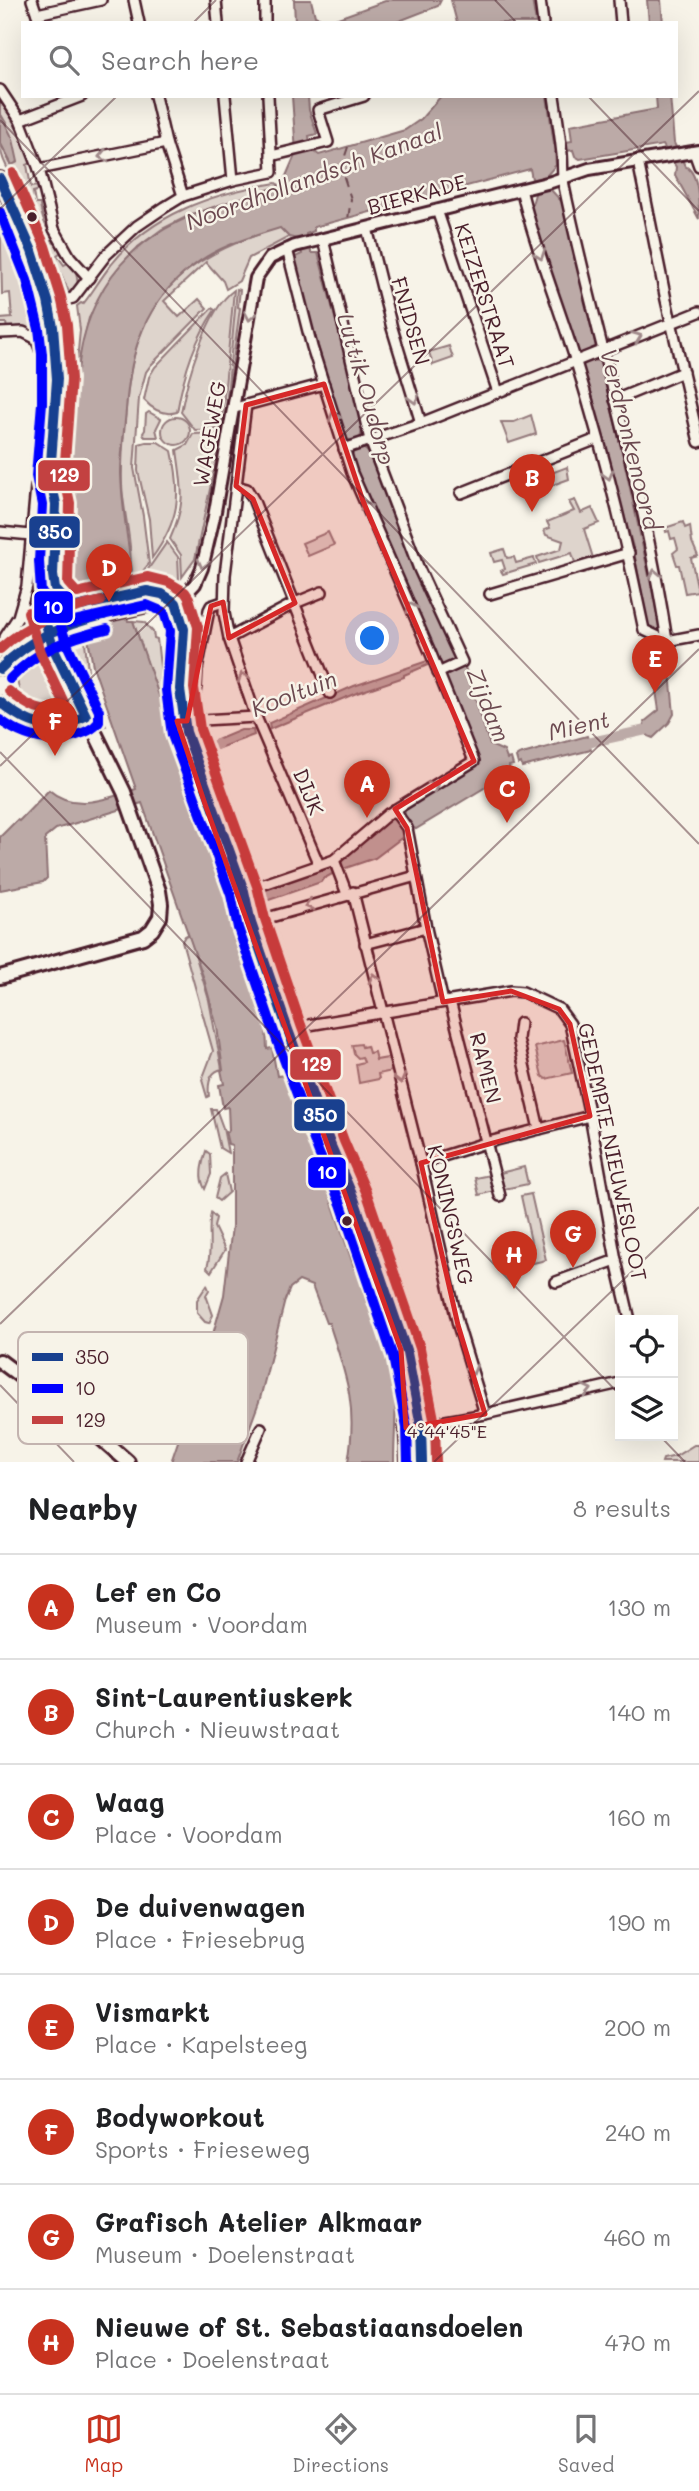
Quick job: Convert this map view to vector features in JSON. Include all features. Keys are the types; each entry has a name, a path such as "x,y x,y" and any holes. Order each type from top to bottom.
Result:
{"main road":[{"path":"0,179 33,253 55,340 57,378 39,583 42,612"},
{"path":"0,977 143,937 159,919 161,899 131,809 53,647"},
{"path":"0,1361 18,1374"},
{"path":"107,1444 128,1462"}],"street":[{"path":"32,0 38,19 100,0"},
{"path":"134,0 139,21"},
{"path":"216,0 218,21"},
{"path":"265,0 265,21"},
{"path":"540,0 543,21"},
{"path":"619,0 621,21"},
{"path":"0,90 20,120 39,169 54,229 70,257 89,278"},
{"path":"20,120 77,98"},
{"path":"155,98 183,196"},
{"path":"225,98 233,180"},
{"path":"48,304 73,298 106,255 137,226 183,196 233,180 270,174 268,98"},
{"path":"271,156 328,142 318,110 357,98"},
{"path":"554,98 563,177 598,353 615,400 658,585 667,641"},
{"path":"39,169 166,143"},
{"path":"692,152 699,166"},
{"name":"BIERKADE","path":"291,248 551,182 578,172 692,152"},
{"path":"638,161 671,324 699,442"},
{"path":"521,189 529,224 579,361 597,439 629,553 644,630 667,641 699,635"},
{"name":"KEIZERSTRAAT","path":"437,210 498,392"},
{"name":"FNIDSEN","path":"367,228 392,328 421,423"},
{"path":"237,896 319,865 336,865 394,810 474,761 437,666 363,501 357,444 323,239"},
{"path":"291,248 324,384 419,569 459,663 437,666"},
{"name":"WAGEWEG","path":"223,602 236,486 240,407 257,278 267,260 274,254 291,248"},
{"path":"357,444 421,423 699,312"},
{"path":"0,333 23,332 35,338 42,356 44,398 27,586 13,626 5,637"},
{"path":"615,400 683,372"},
{"path":"240,407 324,384"},
{"name":"WAGEWEG","path":"165,613 195,584 200,574 240,407"},
{"path":"461,493 597,439"},
{"path":"50,477 55,489 57,513 53,548 54,585 61,598 76,606"},
{"path":"236,486 247,489 253,499 330,693"},
{"path":"0,533 31,535"},
{"path":"490,594 629,553"},
{"path":"0,669 55,617 76,606 152,591 177,603 184,614 188,629 182,721"},
{"path":"229,638 295,603 323,592"},
{"path":"182,721 195,705 197,670 209,610 211,606 223,602"},
{"name":"DIJK","path":"223,602 229,638 260,725 319,865"},
{"path":"23,648 52,629 128,610 153,606 165,613 171,621 173,687 242,912 392,1322 404,1367 407,1462"},
{"path":"0,702 13,712 45,726 65,725 86,716"},
{"path":"182,721 260,725"},
{"path":"193,754 250,892 297,1027 310,1076 407,1353 421,1426 422,1462"},
{"name":"RAMEN","path":"394,810 407,828 426,928 500,1196"},
{"name":"KONINGSWEG","path":"336,865 350,893 365,944 421,1163 458,1325 490,1413"},
{"path":"260,920 416,876"},
{"path":"365,944 426,928"},
{"name":"GEDEMPTE NIEUWESLOOT","path":"297,1027 503,992 523,992 562,1012 569,1024 590,1116 629,1315"},
{"path":"520,1023 518,1039 539,1129"},
{"path":"421,1163 485,1143 590,1116"},
{"path":"556,1282 616,1260"},
{"path":"406,1427 490,1413 615,1384"},
{"path":"246,1462 261,1428"}],"highlighted area":[{"path":"324,384 363,501 474,761 395,809 407,828 443,1002 511,991 559,1009 570,1024 590,1116 421,1163 458,1325 485,1414 406,1428 401,1350 177,721 187,721 211,606 223,602 229,638 295,603 253,499 236,486 246,405"}],"shaded area":[{"path":"0,95 28,147 32,163 27,165 31,187 39,186 40,190 33,192 35,204 42,204 40,206 45,227 48,227 55,241 50,240 43,229 4,160 0,142 11,165 16,161 6,123 0,113"},
{"path":"276,183 279,185 271,189 192,214 162,229 138,247 89,318 80,356 66,478 80,330 77,306 83,304 127,247 165,219 207,200"},
{"path":"0,204 36,322 37,328 31,331 22,327 7,329 6,323 0,323 0,319 12,318 10,293 2,294"},
{"path":"280,227 289,237 249,258 239,281 226,289 223,281 206,262 164,301 179,317 199,299 207,308 146,372 139,398 134,468 149,564 133,582 127,584 131,560 123,496 122,456 131,371 139,338 151,311 167,289 188,270 214,254"},
{"path":"42,237 66,295 53,291 44,262"},
{"path":"48,242 56,243 64,256 60,253 57,255 64,265 68,263 66,258 76,271 78,285 70,295"},
{"path":"237,289 240,290 240,308 224,428"},
{"path":"234,290 221,429 195,430 181,412 188,382 199,346 215,313"},
{"path":"212,308 215,310 190,359 177,412 163,413 155,409 144,400 149,377 155,367"},
{"path":"449,346 453,358 433,365 429,352"},
{"path":"149,412 161,419 156,429 158,437 145,437 143,433 146,414"},
{"path":"531,415 536,434 509,443 501,422 514,422"},
{"path":"176,417 186,421 190,431 186,441 176,445 166,441 162,431 166,421"},
{"path":"222,433 195,559 182,577 181,555 170,539 181,504 177,450 187,445 193,434"},
{"path":"158,442 172,451 177,481 173,519 152,558 149,519 138,471 139,444"},
{"path":"567,467 569,479 536,491 530,481"},
{"path":"575,500 581,513 592,508 599,523 584,529 594,561 576,566 572,553 539,563 537,557 561,549 563,541 546,535 544,530 550,528 547,522 574,511 569,502"},
{"path":"683,522 685,528 690,526 692,542 698,556 691,558 698,591 685,593 679,565 673,553 678,549 675,538 671,539 665,528"},
{"path":"65,527 76,596 69,589 62,573"},
{"path":"328,532 334,545 308,556 302,543"},
{"path":"167,542 178,557 179,579 142,583 140,581"},
{"path":"504,549 507,558 514,557 516,563 534,558 536,564 503,574 501,571 505,569 502,560 494,562 491,553"},
{"path":"140,595 149,596 148,601 64,619 76,611"},
{"path":"133,621 144,622 157,639 164,704 162,707"},
{"path":"77,638 85,642 89,679 106,726 103,727 71,663 64,640"},
{"path":"38,654 58,701 53,710 31,703 18,685 21,670"},
{"path":"189,934 209,1000 222,1069 211,1076 207,1097 202,1080 213,1051 182,941"},
{"path":"564,1040 572,1073 546,1079 542,1076 535,1047"},
{"path":"361,1044 362,1047 367,1046 369,1053 374,1052 376,1060 388,1058 392,1071 378,1074 379,1079 359,1083 356,1064 364,1062 362,1057 358,1058 354,1054 352,1045"},
{"path":"211,1109 216,1109 228,1153 220,1148"},
{"path":"206,1151 210,1154 211,1174 205,1189 201,1175"},
{"path":"524,1167 528,1184 504,1189 500,1173"},
{"path":"225,1174 229,1192 219,1201 215,1198 220,1178"},
{"path":"490,1175 494,1191 479,1195 475,1178"},
{"path":"531,1194 546,1260 525,1265 523,1254 519,1255 518,1250 532,1246 521,1196"},
{"path":"211,1213 216,1218 214,1227 225,1250 211,1272 207,1268"},
{"path":"207,1285 209,1290 206,1295 213,1315 209,1323 197,1313 197,1300"},
{"path":"694,1445 699,1445 699,1462 662,1462 663,1459 676,1456"}],"water":[{"path":"294,0 311,0 315,16 325,21 295,21"},
{"path":"388,0 441,0 438,6 399,21 330,21"},
{"path":"451,0 532,0 536,21 456,21"},
{"path":"647,0 661,0 663,21 649,21"},
{"name":"Noordhollandsch Kanaal","path":"292,98 308,98 317,134 309,136 311,149 319,155 405,130 421,119 439,98 547,98 554,144 572,141 570,125 657,109 656,98 670,98 674,143 696,181 698,196 699,219 675,175 676,167 663,145 580,159 575,156 573,150 555,153 556,165 547,175 551,190 563,203 596,347 591,353 594,360 600,362 659,622 648,624 633,547 582,367 585,363 579,354 530,211 535,194 530,169 314,227 314,231 306,234 310,236 311,253 318,253 363,424 360,440 353,442 344,437 300,283 295,257 302,254 298,239 289,237 280,228 224,248 203,259 176,280 151,312 131,368 121,474 132,570 127,584 120,586 128,621 133,621 231,903 330,866 334,873 321,882 234,912 242,947 271,1025 267,1024 266,1027 267,1049 272,1048 277,1076 284,1075 285,1080 291,1083 355,1270 362,1276 389,1345 396,1392 394,1462 348,1462 352,1424 345,1375 329,1323 326,1323 312,1286 299,1281 290,1288 285,1300 260,1399 248,1432 248,1332 214,1332 224,1295 232,1226 232,1145 228,1144 225,1131 229,1130 228,1107 223,1108 219,1085 224,1084 217,1027 204,979 142,803 56,829 45,838 47,878 43,882 0,890 0,837 49,790 69,801 91,802 136,789 93,666 80,595 76,594 66,543 68,472 79,360 94,306 110,278 130,255 153,236 208,209 283,183 296,153"},
{"path":"0,113 13,139 18,162 12,165 0,142"},
{"path":"362,447 369,453 396,525 456,657 454,663 446,666 437,661 404,677 354,694 270,729 269,723 354,686 436,658 351,457 355,449"},
{"path":"669,662 674,714 669,723 653,738 648,736 644,722 659,710 652,665"},
{"path":"465,667 490,745 504,751 507,759 511,758 513,765 509,766 509,773 416,829 410,826 403,831 404,836 375,858 343,869 341,863 344,857 390,818 398,822 405,817 405,808 475,767 478,759 444,677 448,671"},
{"path":"241,730 253,730 254,735 208,752 205,745"},
{"path":"587,736 591,750 522,767 521,763 518,764 516,757 519,755"},
{"path":"177,1444 244,1444 237,1462 171,1462"}],"waterway":[{"name":"Verdronkenoord","path":"651,613 661,674"},
{"name":"Mient","path":"578,745 646,730 657,722"},
{"name":"Kooltuin","path":"170,762 218,744"}],"ferry route":[{"path":"348,147 341,168 351,199 348,219"}],"transit line":[{"name":"129","path":"13,173 45,246 67,325 71,379 64,475 70,503 68,583 77,593 148,577 168,582 185,592 189,598 198,627 194,688 200,729 257,886 265,919 301,1025 344,1141 367,1194 420,1348 435,1424 436,1462"},
{"name":"350","path":"0,179 32,251 48,301 53,327 57,379 50,476 56,504 53,575 55,589 72,608 147,591 162,594 176,603 184,629 180,689 186,732 244,891 251,923 288,1030 331,1146 354,1199 407,1353 421,1426 422,1462"},
{"name":"10","path":"0,212 27,280 42,354 42,403 36,476 42,505 39,561 41,592 62,617 70,622 147,605 164,612 170,631 166,690 172,735 231,895 238,928 275,1035 318,1151 341,1204 393,1357 407,1428 408,1462"},
{"name":"129","path":"0,649 23,631 47,618 101,601"},
{"name":"10","path":"0,720 26,735 45,739 74,736 99,722 99,711 66,642 54,604"},
{"name":"350","path":"0,702 21,717 40,724 61,724 86,716 53,647 41,608"},
{"name":"129","path":"9,691 36,708 50,711 67,709 40,652 28,612"},
{"name":"350","path":"0,669 23,649 48,634 104,615"},
{"name":"10","path":"10,679 43,652 80,636 107,629"}],"place":[{"name":"Sint-Laurentiuskerk","path":"532,512"},
{"name":"De duivenwagen","path":"109,602"},
{"name":"Vismarkt","path":"655,693"},
{"name":"Bodyworkout","path":"55,756"},
{"name":"Lef en Co","path":"367,818"},
{"name":"Waag","path":"507,823"},
{"name":"Grafisch Atelier Alkmaar","path":"573,1268"},
{"name":"Nieuwe of St. Sebastiaansdoelen","path":"514,1289"}],"water label":[{"name":"Luttik Oudorp","path":"366,389"},
{"name":"Zijdam","path":"488,705"}]}
